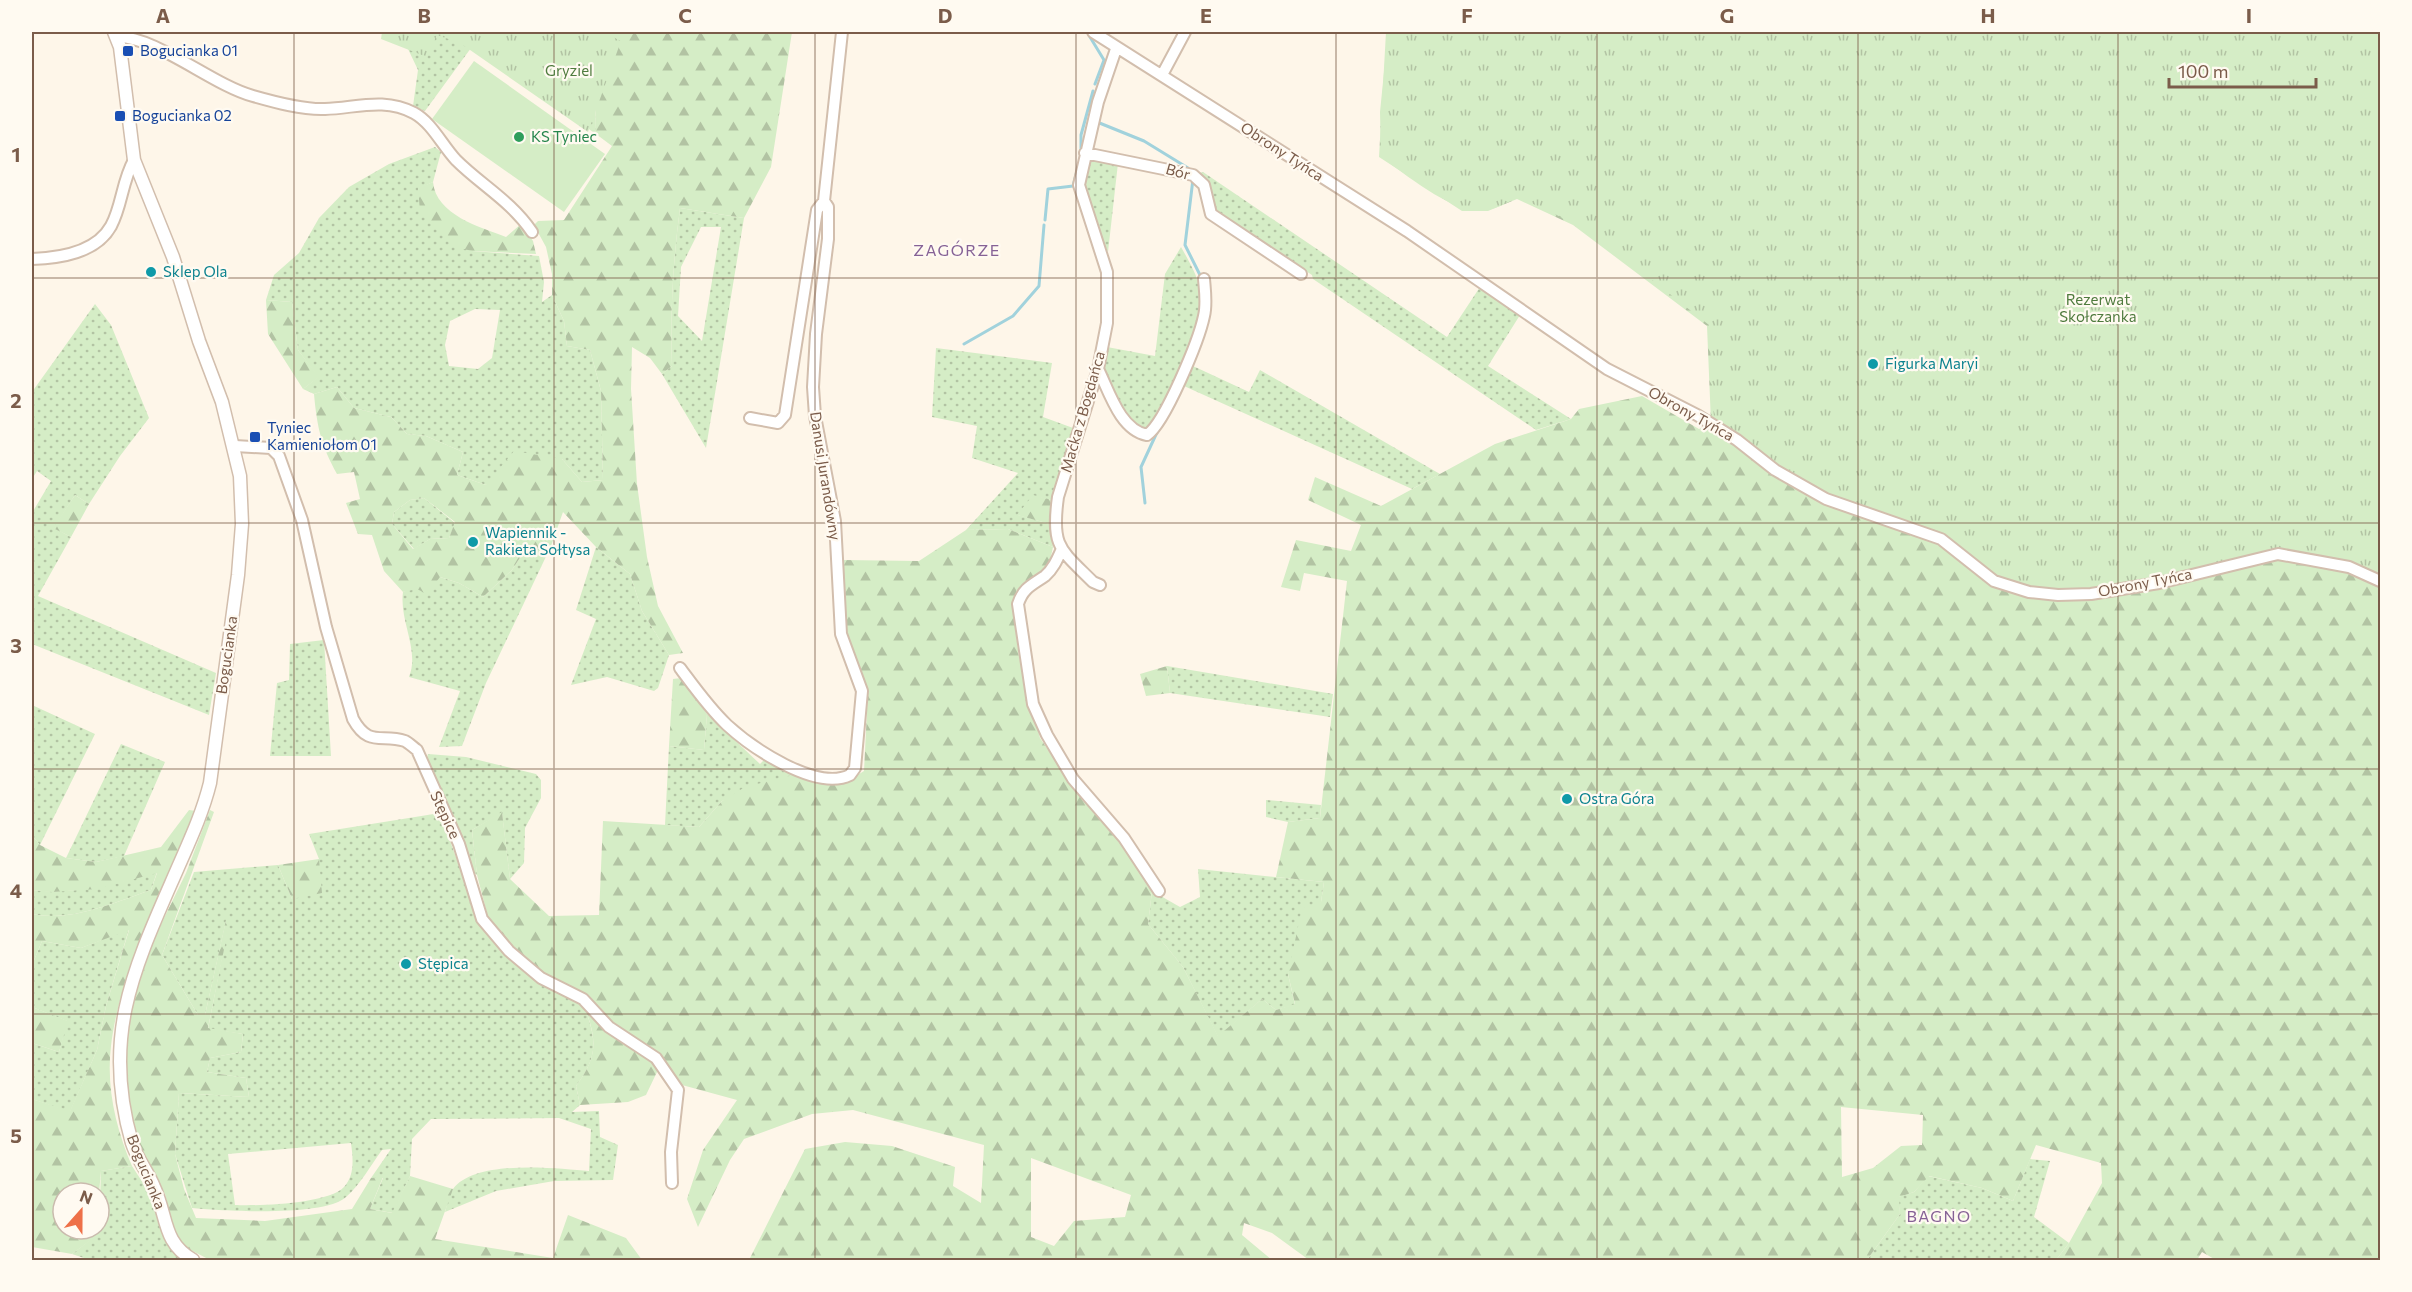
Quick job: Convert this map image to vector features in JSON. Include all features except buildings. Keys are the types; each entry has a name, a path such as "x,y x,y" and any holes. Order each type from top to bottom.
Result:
{"street":[{"name":"Danusi Jurandówny","path":"680,668 704,701 728,726 787,767 833,779 850,775 855,768 862,691 840,634 835,521 815,416 813,387 816,334 828,239 828,207 824,201 842,32"},
{"name":"Obrony Tyńca","path":"1093,32 1116,49 1162,75 1407,231 1607,369 1697,415 1737,440 1775,470 1826,499 1941,539 1994,580 2029,592 2058,596 2091,594 2159,583 2278,554 2349,567 2380,581"},
{"path":"1162,75 1185,32"},
{"path":"115,34 152,46 230,88 251,96 317,109 374,103 406,109 422,118 459,162 512,207 532,232"},
{"name":"Bogucianka","path":"115,34 134,159 173,258 235,446 240,476 242,524 238,575 210,783 203,811 138,962 126,999 119,1043 120,1082 132,1144 154,1185 171,1242 193,1260"},
{"name":"Maćka z Bogdańca","path":"1061,551 1055,530 1058,497 1098,369 1107,323 1109,296 1104,262 1079,185 1098,102 1116,49"},
{"name":"Bór","path":"1085,153 1194,175 1204,185 1211,214 1301,274"},
{"path":"32,259 79,252 98,239 110,227 125,176 134,159"},
{"path":"750,418 778,423 785,415 817,210 824,201"},
{"path":"1098,369 1126,424 1138,433 1147,435 1155,429 1178,382 1204,318 1206,303 1204,279"},
{"name":"Stępice","path":"235,446 271,448 279,456 302,520 327,627 353,719 358,728 370,737 405,741 417,750 455,835 483,919 509,951 541,978 584,999 609,1027 656,1058 678,1090 671,1152 672,1183"},
{"path":"1100,585 1061,551 1045,576 1030,584 1021,595 1018,604 1033,704 1047,735 1073,779 1124,838 1159,891"}],"green space":[{"name":"Gryziel","path":"382,32 603,32 621,41 588,132 460,43 437,35 427,57 381,39"},
{"path":"400,32 454,32 595,85 596,134 471,48 425,111 413,106 418,70"},
{"path":"549,32 792,32 771,167 744,218 680,208 671,326 672,366 662,374 650,358 632,347 631,389 637,484 647,557 658,606 683,653 669,655 642,611 630,574 596,547 563,512 551,546 525,550 512,570 483,597 459,583 440,577 427,594 417,589 403,592 384,571 372,535 358,534 346,503 360,499 354,472 337,474 323,445 315,406 314,394 337,387 354,408 391,417 407,434 426,436 463,452 457,475 486,485 514,451 562,459 582,482 603,480 601,391 590,350 567,346 564,321 552,295 552,274 546,247 534,225 538,221 564,220 612,146 596,134 595,85","holes":["424,498 455,522 449,538 430,539 413,549 392,524 394,512 410,500"]},
{"path":"1386,32 2380,32 2380,1260 2216,1260 2202,1252 2197,1260 2056,1260 2069,1243 2102,1183 2101,1163 2036,1145 2013,1201 1982,1188 1929,1176 1914,1192 1899,1197 1900,1214 1867,1260 1309,1260 1272,1233 1244,1223 1242,1235 1272,1260 749,1260 805,1149 845,1142 892,1146 955,1167 953,1186 981,1203 984,1145 853,1110 812,1114 744,1139 730,1160 698,1227 687,1199 703,1150 737,1100 682,1085 673,1071 657,1072 646,1095 628,1102 580,1105 576,1086 590,1061 593,1040 592,1029 579,991 542,973 509,943 488,917 477,875 472,830 502,812 510,879 549,916 599,915 603,821 699,827 722,801 745,787 797,774 843,784 864,771 868,691 859,665 841,634 843,560 919,561 966,530 1008,529 1053,547 1050,561 1038,574 1017,590 1012,603 1019,657 1040,738 1072,785 1117,838 1152,891 1148,924 1183,967 1218,1036 1262,999 1276,1010 1295,1004 1288,974 1302,908 1321,902 1324,882 1276,877 1288,822 1320,818 1347,581 1304,573 1300,591 1281,587 1296,540 1351,551 1361,525 1308,500 1315,477 1381,506 1495,444 1571,419 1579,409 1642,396 1699,429 1711,423 1707,326 1573,225 1517,199 1488,211 1462,211 1379,157","holes":["1841,1107 1923,1115 1922,1145 1901,1146 1873,1168 1842,1177","1031,1158 1131,1195 1125,1217 1074,1221 1054,1246 1031,1237"]},
{"name":"Rezerwat Skołczanka","path":"1388,32 2380,32 2380,578 2278,552 2238,558 2160,578 2104,589 2061,592 2030,588 1992,573 1943,538 1837,499 1783,472 1714,421 1709,325 1641,271 1594,237 1543,208 1517,198 1487,210 1474,210 1460,206 1431,192 1381,157 1380,112"},
{"name":"KS Tyniec","path":"474,61 605,154 564,212 432,119"},
{"path":"435,147 441,152 433,182 418,189 472,251 539,256 544,282 542,302 552,295 564,321 567,346 590,350 601,391 603,480 582,482 562,459 486,485 457,475 463,452 426,436 407,434 391,417 354,408 337,387 314,394 303,389 318,377 298,350 292,302 266,300 274,275 299,253 319,218 349,187 389,164","holes":["475,309 500,310 492,358 478,369 449,366 445,345 450,321"]},
{"path":"1099,158 1118,163 1108,252 1093,218 1087,196 1089,160"},
{"path":"1203,172 1447,337 1480,287 1520,315 1488,366 1571,419 1536,430 1313,279 1312,275 1215,212 1211,189 1199,173"},
{"path":"433,182 442,203 472,224 506,237 521,224 533,241 536,254 472,251 452,246 420,211 418,188"},
{"path":"680,208 744,218 706,448 662,374 672,366 672,306","holes":["701,227 721,227 702,341 678,316 681,267"]},
{"path":"1181,247 1199,284 1200,311 1182,366 1164,404 1148,430 1139,428 1125,415 1115,397 1102,361 1107,347 1155,356 1165,274"},
{"path":"266,300 292,302 298,350 319,377 303,389 268,334"},
{"path":"95,304 111,325 149,418 120,456 89,504 75,495 54,528 71,537 38,596 216,673 209,715 32,644 32,513 51,481 37,471 32,479 32,392"},
{"path":"936,348 1052,363 1043,417 1073,428 1052,500 1033,496 1018,515 1050,524 1053,547 1008,529 966,530 1018,473 972,458 977,426 932,417"},
{"path":"1193,366 1249,392 1260,370 1440,474 1412,489 1184,386"},
{"path":"75,495 89,504 71,537 53,528"},
{"path":"1033,495 1052,500 1050,524 1017,515"},
{"path":"424,498 455,523 449,538 430,539 414,549 392,524 394,512 410,500"},
{"path":"551,546 486,683 462,746 439,747 460,691 409,677 412,656 404,614 403,592 440,577 459,583 483,597 512,570 525,550"},
{"path":"596,547 630,574 642,611 669,655 658,688 654,691 607,677 571,685 596,619 576,610"},
{"path":"324,640 331,756 270,756 277,683 289,680 290,644"},
{"path":"1167,666 1333,694 1330,717 1170,693"},
{"path":"1167,666 1170,693 1146,696 1140,674"},
{"path":"681,678 707,714 704,750 669,746 673,679"},
{"path":"32,705 95,734 40,845 32,835"},
{"path":"707,714 760,764 766,758 797,774 722,801 699,827 665,825 669,746 704,750"},
{"path":"121,744 165,762 124,856 96,862 66,858"},
{"path":"428,754 466,757 536,774 541,780 541,798 525,828 524,863 510,879 502,813 472,830 477,875 469,870 426,761"},
{"path":"1266,800 1321,805 1320,818 1288,822 1266,817"},
{"path":"189,810 196,811 158,896 134,958 116,1018 111,1046 111,1092 117,1123 132,1166 101,1171 100,1181 51,1181 51,1241 90,1241 72,1254 32,1247 32,1099 70,1111 97,1050 106,1006 129,930 81,948 42,941 32,965 32,914 62,915 92,910 151,890 157,873 97,889 52,892 32,890 32,835 40,845 66,858 96,862 161,847"},
{"path":"210,810 214,812 162,955 198,1015 205,1015 226,920 230,920 208,1028 243,1034 241,1052 210,1058 207,1072 246,1078 249,1097 179,1093 175,1154 184,1189 196,1218 265,1221 352,1209 371,1178 383,1177 370,1209 392,1213 410,1176 453,1189 435,1239 553,1258 568,1215 626,1238 642,1260 208,1259 187,1248 175,1235 165,1194 132,1135 123,1047 143,961 186,873"},
{"path":"440,813 479,921 510,957 583,1001 593,1035 593,1045 589,1064 576,1086 580,1105 572,1112 599,1111 600,1137 618,1145 613,1180 554,1181 496,1191 445,1212 453,1189 464,1179 479,1173 497,1169 537,1167 589,1171 591,1129 559,1118 431,1119 412,1139 410,1176 393,1213 370,1209 383,1178 371,1178 391,1149 382,1150 356,1187 346,1197 335,1203 317,1208 272,1211 192,1208 175,1154 179,1093 249,1097 246,1078 207,1072 210,1058 241,1052 243,1034 208,1029 229,921 226,921 205,1015 198,1015 162,955 194,872 278,865 292,899 319,859 309,834","holes":["351,1143 350,1177 344,1187 336,1193 292,1203 235,1205 228,1154"]},
{"path":"319,859 322,893 292,899 278,865"},
{"path":"1198,869 1324,882 1321,902 1288,974 1295,1005 1276,1010 1262,999 1218,1037 1183,967 1148,924 1152,891 1180,907 1200,897"},
{"path":"157,872 151,890 107,905 62,915 32,914 32,890 80,890"},
{"path":"129,929 106,1006 97,1050 70,1112 32,1099 32,1043 59,1052 67,1021 32,1007 32,965 42,941 81,948"},
{"path":"32,1007 68,1021 59,1052 32,1043"},
{"path":"2030,1159 2050,1161 2034,1217 2069,1243 2056,1260 1867,1260 1900,1214 1898,1197 1914,1192 1928,1176 1982,1188 2013,1201"},
{"path":"132,1166 154,1200 166,1240 179,1259 90,1260 72,1254 89,1241 111,1241 111,1181 101,1181 101,1171"}],"waterway":[{"path":"1090,37 1104,60 1095,84"},
{"path":"1081,153 1081,135 1093,91"},
{"path":"1097,122 1144,141 1188,168"},
{"path":"1045,220 1048,189 1073,186 1077,171"},
{"path":"1193,179 1185,245 1200,275"},
{"path":"964,344 1013,316 1039,286 1044,225"},
{"path":"1145,503 1141,467 1159,428"}],"place":[{"name":"Bogucianka 01","path":"128,51"},
{"name":"Bogucianka 02","path":"120,116"},
{"name":"KS Tyniec","path":"519,137"},
{"name":"Sklep Ola","path":"151,272"},
{"name":"Figurka Maryi","path":"1873,364"},
{"name":"Tyniec Kamieniołom 01","path":"255,437"},
{"name":"Wapiennik - Rakieta Sołtysa","path":"473,542"},
{"name":"Ostra Góra","path":"1567,799"},
{"name":"Stępica","path":"406,964"}],"district":[{"name":"ZAGÓRZE","path":"957,250"},
{"name":"BAGNO","path":"1939,1216"}]}
